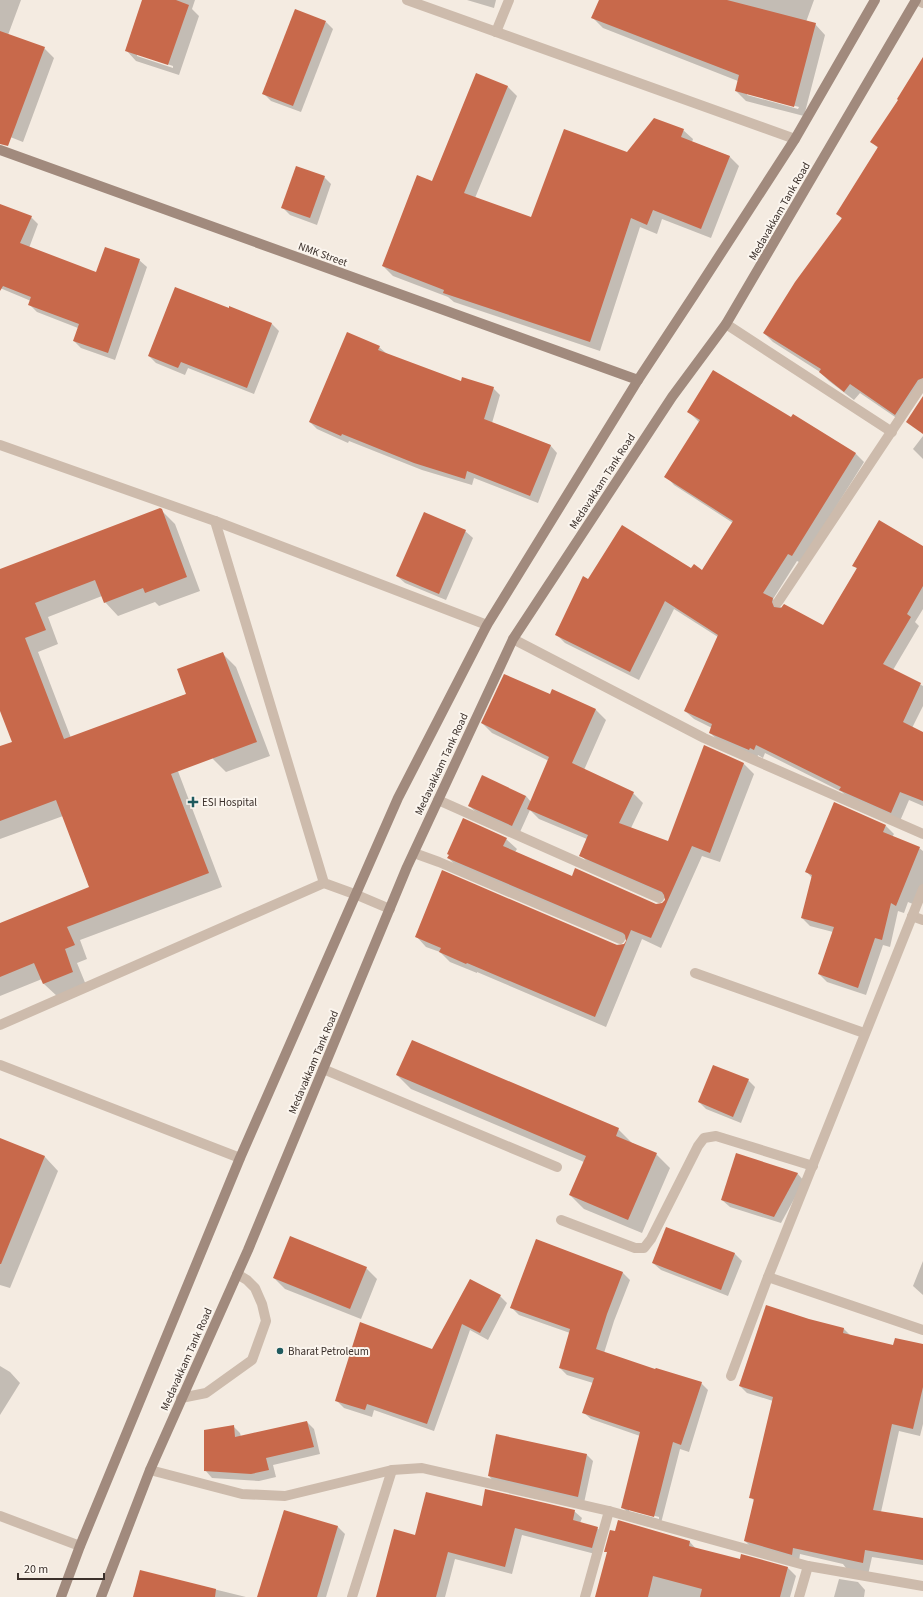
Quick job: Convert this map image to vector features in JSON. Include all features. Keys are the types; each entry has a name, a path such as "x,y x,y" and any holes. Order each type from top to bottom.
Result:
{"main road":[{"name":"Medavakkam Tank Road","path":"61,1597 80,1546 240,1158 357,895 398,798 487,625 638,380 795,139 875,0"},
{"name":"Medavakkam Tank Road","path":"101,1597 150,1470 237,1274 414,853 512,639 672,397 726,324 917,0"},
{"name":"NMK Street","path":"0,150 638,380"}],"street":[{"path":"407,0 795,139"},
{"path":"496,32 509,0"},
{"path":"917,0 923,3"},
{"path":"726,324 892,432"},
{"path":"778,602 923,384"},
{"path":"0,445 215,521 487,625"},
{"path":"215,521 324,883"},
{"path":"512,639 704,738 923,834"},
{"path":"438,800 659,898"},
{"path":"414,853 439,862 620,939"},
{"path":"0,1025 324,883 390,909"},
{"path":"731,1376 768,1277 813,1166 864,1033 923,889"},
{"path":"912,916 923,920"},
{"path":"695,973 864,1033"},
{"path":"0,1065 240,1158"},
{"path":"323,1069 557,1167"},
{"path":"561,1220 635,1248 644,1248 651,1239 698,1146 704,1138 716,1136 813,1166"},
{"path":"181,1398 206,1393 252,1360 266,1321 262,1304 255,1288 247,1280 237,1274"},
{"path":"768,1277 923,1330"},
{"path":"150,1470 242,1494 285,1496 392,1470 422,1468 610,1511 808,1566 923,1586"},
{"path":"352,1597 392,1470"},
{"path":"585,1597 610,1511"},
{"path":"0,1516 80,1546"},
{"path":"799,1597 808,1566"}],"building":[{"path":"142,0 176,0 189,5 168,65 125,51"},
{"path":"599,0 727,0 816,23 794,107 735,91 739,75 591,18"},
{"path":"295,9 326,21 293,106 262,94"},
{"path":"0,31 45,47 8,146 0,144"},
{"path":"923,57 923,378 918,380 895,415 850,384 844,392 819,372 821,369 763,333 795,282 842,218 836,214 878,147 870,142 898,100 897,99"},
{"path":"476,73 508,86 464,193 531,217 564,129 627,152 654,118 684,129 681,137 730,156 701,229 653,210 647,225 631,218 590,342 443,293 444,290 382,266 417,175 432,181"},
{"path":"296,166 325,176 310,218 281,208"},
{"path":"0,204 32,216 20,243 96,272 105,247 140,259 108,353 73,341 79,324 28,305 31,297 3,286 0,291"},
{"path":"175,287 272,323 247,388 181,362 178,368 148,356"},
{"path":"347,332 380,346 378,350 461,381 462,377 494,387 484,419 551,445 530,496 467,471 465,479 414,463 342,434 341,436 309,422"},
{"path":"713,370 791,417 793,414 856,453 792,556 788,554 763,593 773,598 772,602 774,607 781,608 784,604 823,625 857,568 852,566 879,520 923,546 923,586 907,614 911,617 883,664 921,683 903,722 923,732 923,801 900,792 891,813 839,790 841,787 756,745 754,750 750,748 749,750 709,733 712,724 684,711 718,635 665,601 630,672 555,635 583,576 588,579 622,525 691,568 694,564 702,570 733,521 664,477 700,420 687,412"},
{"path":"923,396 923,434 906,422"},
{"path":"160,508 162,509 187,577 145,593 143,588 104,603 95,580 35,603 46,630 25,638 64,739 186,694 177,669 223,652 257,742 171,774 209,873 67,927 75,945 65,949 73,972 43,984 34,963 0,977 0,923 89,887 56,800 0,821 0,746 12,742 0,711 0,569"},
{"path":"424,512 466,530 439,594 396,576"},
{"path":"504,674 550,694 552,689 596,709 572,763 634,792 619,823 668,841 704,745 744,763 710,853 692,846 651,938 631,930 595,1017 439,952 441,948 415,937 442,870 617,945 624,944 626,941 623,933 447,858 449,855 447,854 463,818 507,838 503,846 572,876 575,868 656,904 662,903 665,900 662,892 579,856 588,835 527,809 549,757 481,723"},
{"path":"482,775 526,796 512,826 468,806"},
{"path":"834,802 886,825 883,832 920,847 896,906 891,903 882,940 875,938 858,988 818,974 834,927 801,918 812,875 805,872"},
{"path":"412,1040 619,1128 616,1136 657,1153 628,1220 569,1195 586,1156 396,1075"},
{"path":"713,1065 749,1079 733,1117 698,1102"},
{"path":"0,1138 45,1156 1,1264 0,1264"},
{"path":"736,1153 798,1173 774,1217 721,1200"},
{"path":"666,1227 735,1253 721,1290 652,1263"},
{"path":"290,1236 367,1267 350,1309 273,1278"},
{"path":"536,1239 623,1272 607,1314 596,1349 655,1369 656,1368 702,1382 681,1445 673,1442 654,1517 621,1508 640,1432 582,1413 594,1378 559,1368 570,1329 510,1308"},
{"path":"470,1279 501,1295 480,1333 462,1324 427,1424 367,1404 365,1410 335,1401 360,1322 432,1349"},
{"path":"766,1305 809,1319 844,1328 843,1333 893,1345 895,1338 923,1344 923,1387 913,1429 892,1424 873,1510 923,1518 923,1560 865,1550 863,1563 793,1548 792,1555 744,1541 754,1499 749,1498 773,1397 739,1386"},
{"path":"307,1421 314,1447 266,1458 269,1470 251,1474 204,1471 204,1430 234,1425 235,1437"},
{"path":"496,1434 587,1454 578,1497 488,1476"},
{"path":"485,1489 575,1510 573,1520 598,1527 592,1548 515,1528 505,1567 448,1552 436,1597 376,1597 394,1529 415,1535 426,1492 482,1506"},
{"path":"284,1510 338,1526 317,1597 257,1597"},
{"path":"618,1520 690,1541 689,1546 740,1559 741,1554 788,1567 780,1597 700,1597 702,1589 653,1576 648,1597 595,1597 607,1552 604,1552 610,1530 615,1531"},
{"path":"140,1570 216,1589 215,1597 133,1597"}],"place":[{"name":"ESI Hospital","path":"193,802"},
{"name":"Bharat Petroleum","path":"280,1351"}]}
